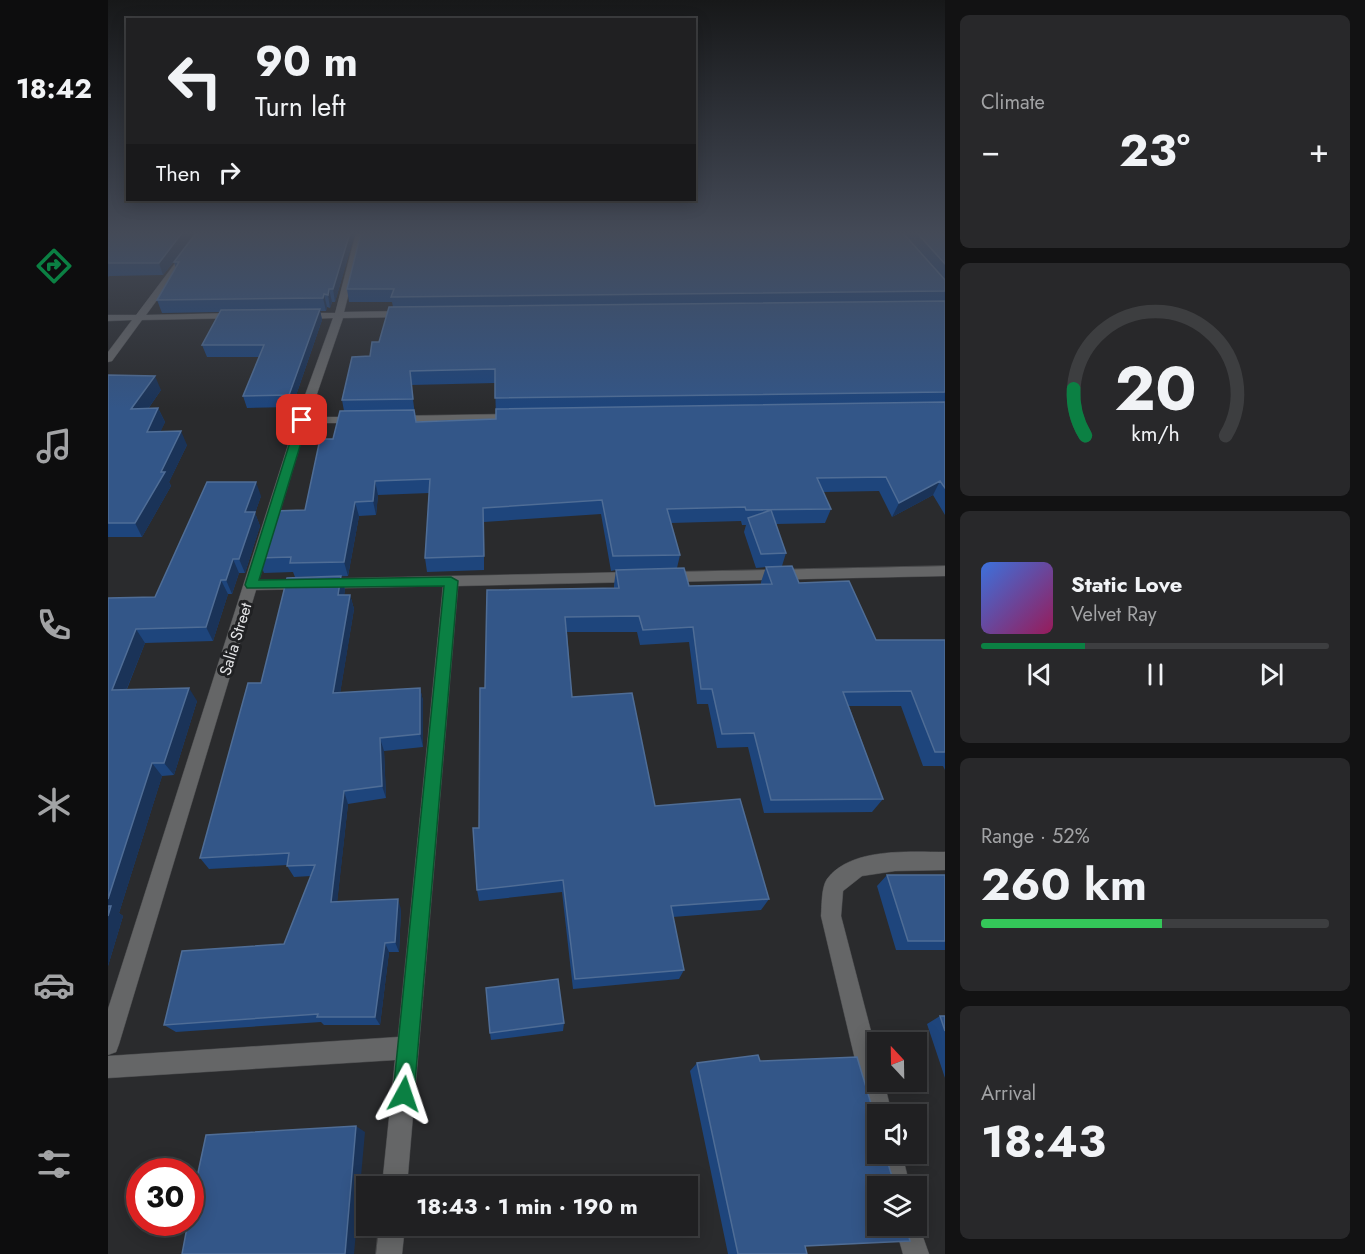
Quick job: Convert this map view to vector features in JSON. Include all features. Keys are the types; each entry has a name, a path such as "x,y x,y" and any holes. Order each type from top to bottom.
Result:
{"street":[{"path":"108,359 160,292"},
{"name":"Salia Street","path":"108,1044 302,420 339,315 345,292"},
{"path":"292,316 410,314"},
{"path":"108,318 246,316"},
{"path":"302,420 525,417"},
{"path":"252,585 945,571"},
{"path":"396,1176 451,581"},
{"path":"878,1104 831,916 834,886 858,867 895,862 945,861"},
{"path":"108,1067 408,1048"},
{"path":"389,1254 391,1236"},
{"path":"912,1236 916,1254"}],"building":[{"path":"162,292 329,292 328,295 324,294 323,298 157,300"},
{"path":"393,292 897,292 391,297"},
{"path":"945,301 945,392 495,398 495,369 410,371 413,399 342,400 352,357 370,356 372,342 379,342 389,307"},
{"path":"320,309 289,395 243,396 264,345 202,345 221,310"},
{"path":"108,375 155,376 131,409 158,408 147,432 181,431 161,472 165,472 135,523 108,523"},
{"path":"945,402 945,488 940,481 899,503 886,477 817,478 831,509 746,510 745,507 667,509 680,555 613,556 602,500 483,508 484,556 425,558 430,479 375,481 373,501 355,502 344,562 290,563 291,557 258,558 273,511 305,510 320,439 333,439 340,411 414,410 416,422 496,419 496,409"},
{"path":"207,482 256,482 245,512 255,512 239,559 233,559 226,580 221,580 206,627 136,629 112,690 189,688 164,763 152,763 108,899 108,598 155,597"},
{"path":"771,510 786,553 761,554 748,518"},
{"path":"792,566 799,583 849,581 876,640 945,640 945,752 935,752 911,691 843,692 883,799 771,800 754,733 722,734 712,689 701,689 693,627 643,630 639,616 565,617 572,697 632,693 655,806 740,799 769,899 671,906 684,970 575,979 563,880 477,890 473,828 479,828 480,688 485,688 487,590 619,588 616,570 684,568 689,586 772,584 766,567"},
{"path":"341,576 338,595 350,595 333,693 420,688 420,734 380,738 382,786 344,791 331,902 398,899 395,942 385,943 375,1017 317,1017 318,1014 164,1025 182,951 284,944 315,865 287,866 289,853 200,858 248,683 261,683 287,578"},
{"path":"887,875 945,875 945,941 908,941"},
{"path":"558,979 564,1023 490,1033 486,988"},
{"path":"940,1016 945,1016 945,1031"},
{"path":"758,1055 760,1061 857,1057 871,1104 867,1104 867,1164 888,1164 892,1176 867,1176 867,1236 909,1236 910,1241 805,1246 807,1254 738,1254 697,1063"},
{"path":"356,1126 345,1254 182,1254 185,1236 204,1236 204,1158 201,1158 206,1135"}],"route":[{"path":"302,420 252,585 451,581 404,1094"}]}
